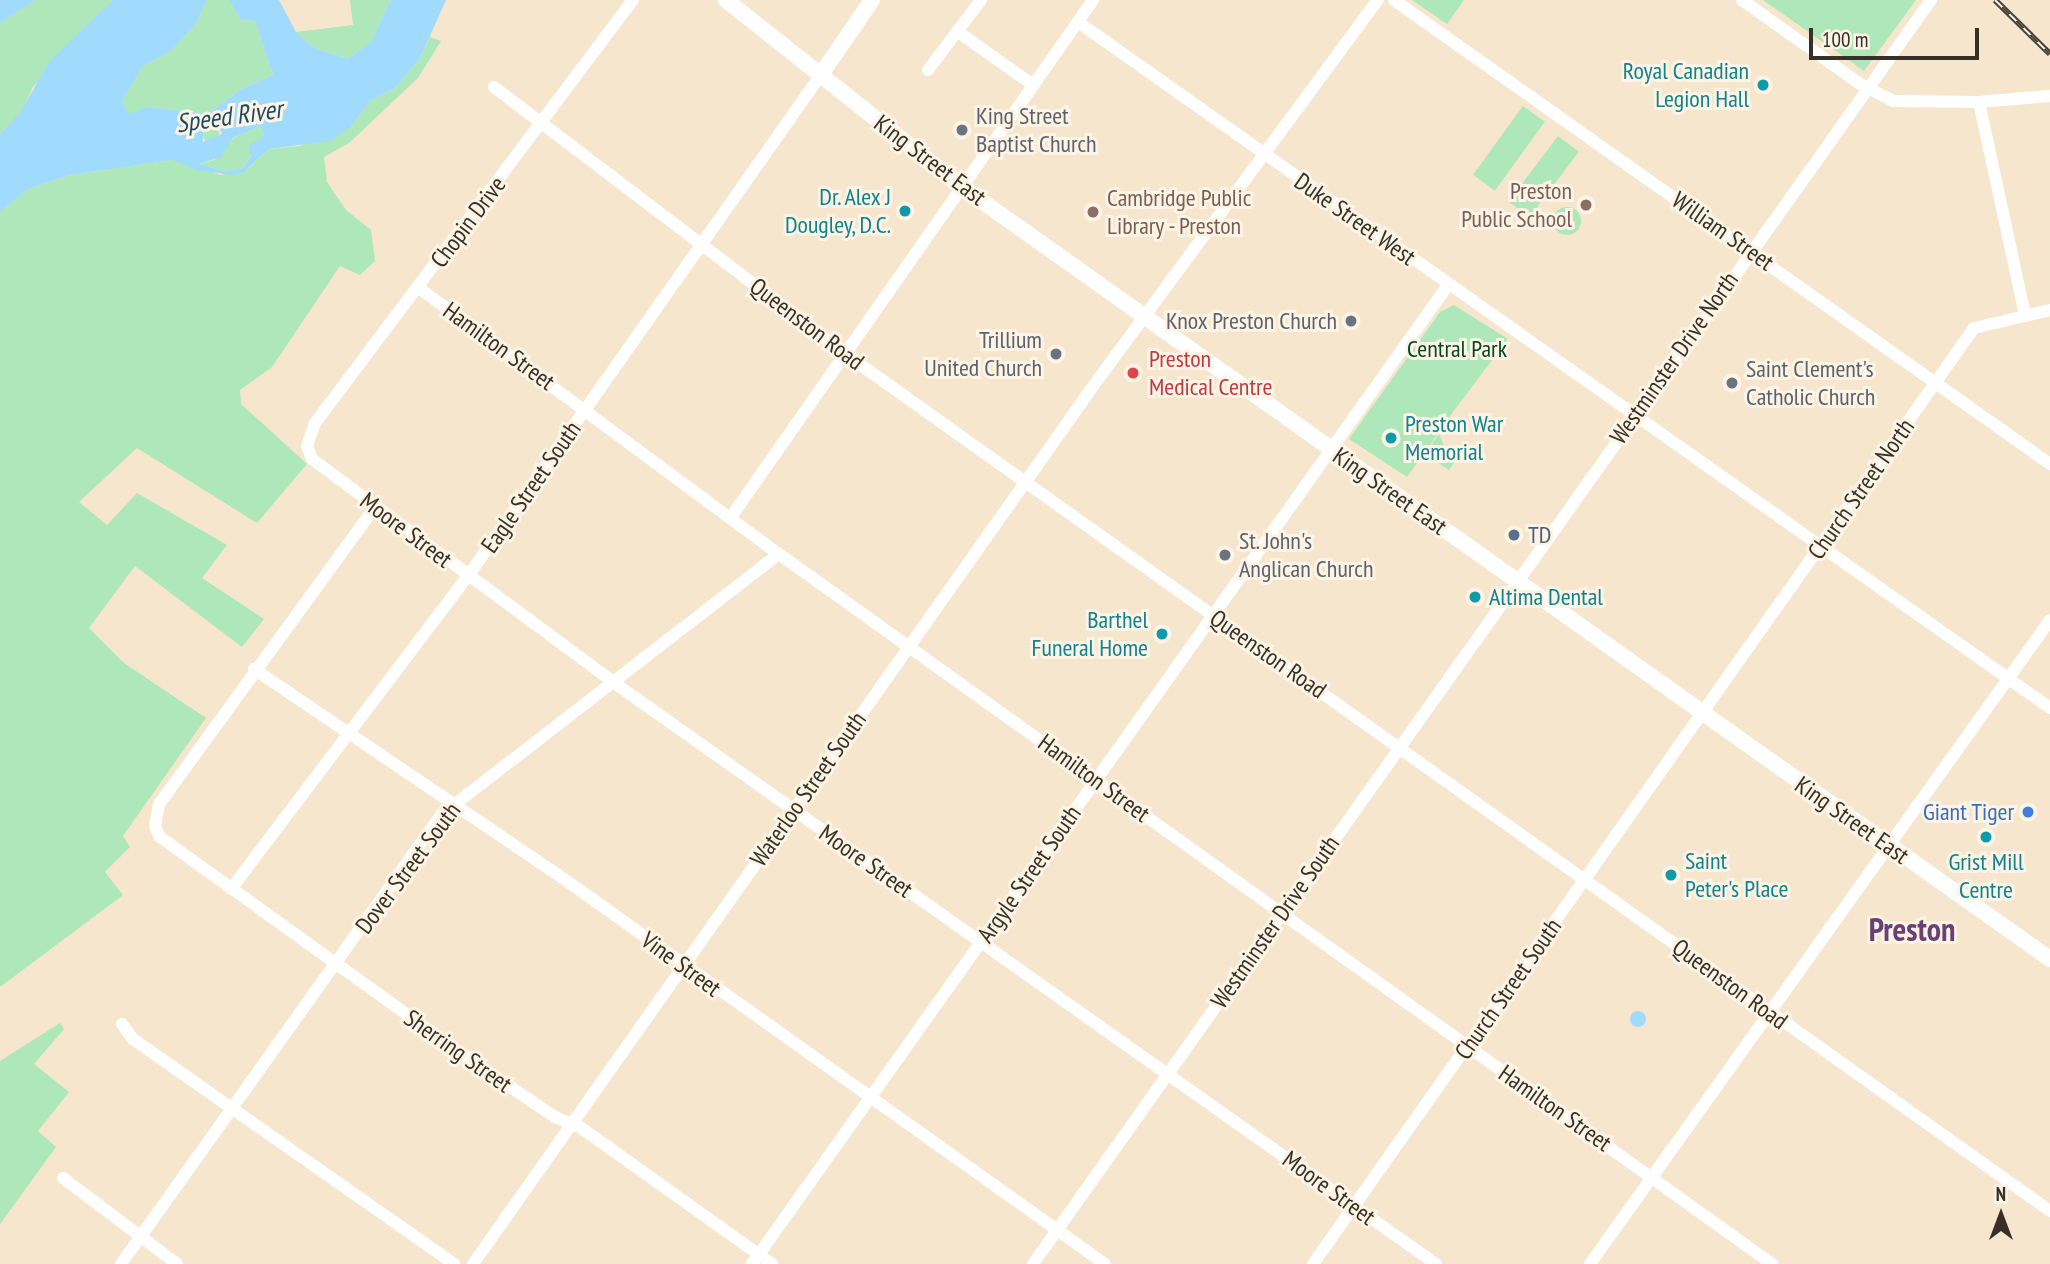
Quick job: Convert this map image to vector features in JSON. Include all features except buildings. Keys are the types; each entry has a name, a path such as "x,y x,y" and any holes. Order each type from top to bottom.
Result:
{"main road":[{"name":"King Street East","path":"711,0 738,13"},
{"name":"King Street East","path":"726,0 738,13 962,187 2050,959"},
{"path":"820,76 872,0"}],"street":[{"name":"Chopin Drive","path":"307,446 315,423 633,0"},
{"path":"928,70 981,0"},
{"path":"731,517 1093,0"},
{"name":"Waterloo Street South","path":"473,1264 569,1123 909,645 1145,316 1378,0"},
{"name":"William Street","path":"1394,0 2050,464"},
{"path":"1742,0 1869,90 1912,104 2050,96"},
{"name":"Westminster Drive North","path":"1516,580 1931,0"},
{"name":"Duke Street West","path":"1078,22 2050,708"},
{"path":"957,31 1033,85"},
{"name":"Eagle Street South","path":"231,889 468,576 820,76"},
{"name":"Queenston Road","path":"494,88 844,353 2050,1211"},
{"path":"1979,102 2025,315"},
{"name":"Argyle Street South","path":"755,1259 1448,285"},
{"name":"Hamilton Street","path":"419,288 779,554 1654,1177 1772,1264"},
{"name":"Church Street North","path":"1703,714 1975,328 2050,310"},
{"name":"Moore Street","path":"307,446 312,459 613,682 1436,1264"},
{"path":"254,670 375,507"},
{"name":"Dover Street South","path":"121,1264 452,804 779,554"},
{"name":"Westminster Drive South","path":"1033,1264 1516,580"},
{"path":"1590,1264 2050,620"},
{"name":"Vine Street","path":"254,670 452,804 1105,1264"},
{"name":"Sherring Street","path":"254,670 159,804 155,826 170,847 335,964 569,1123 755,1259 772,1264"},
{"name":"Church Street South","path":"1313,1264 1703,714"},
{"path":"122,1024 133,1039 454,1264"},
{"path":"63,1178 177,1264"}],"green space":[{"path":"35,0 113,0 33,87 20,114 0,134 0,23"},
{"path":"207,0 229,0 241,20 255,21 273,75 241,89 208,114 148,107 128,115 122,101 143,66 171,51 195,25"},
{"path":"350,0 391,0 371,42 347,59 313,47 296,32 353,25"},
{"path":"1412,0 1464,0 1447,24"},
{"path":"1763,0 1916,0 1864,71"},
{"path":"430,37 441,41 418,78 349,143 324,157 327,182 346,210 371,230 375,261 360,275 340,266 272,367 240,390 241,404 307,464 257,523 137,448 79,502 107,525 137,493 227,545 202,578 264,619 242,647 135,566 89,628 124,663 206,718 123,836 130,847 105,872 123,895 0,987 0,212 28,189 70,175 173,160 221,175 249,168 269,149 300,146 351,126 370,101 395,88 420,58"},
{"path":"1523,106 1545,122 1495,191 1473,175"},
{"path":"261,126 264,135 243,168 225,171 199,164 214,160 234,138"},
{"path":"211,127 217,129 217,141 211,143 205,141 203,135 205,129"},
{"path":"1558,136 1579,152 1529,217 1509,201"},
{"path":"1567,207 1577,211 1581,221 1577,231 1567,235 1557,231 1553,221 1557,211"},
{"name":"Central Park","path":"1454,305 1508,339 1450,416 1460,427 1446,435 1441,431 1447,421 1407,477 1349,439 1440,312"},
{"path":"1439,434 1446,450 1461,453 1449,470 1425,454"},
{"path":"60,1023 64,1029 34,1064 69,1092 38,1131 56,1147 0,1224 0,1061"}],"water":[{"path":"0,0 35,0 0,23"},
{"name":"Speed River","path":"113,0 207,0 195,25 171,51 143,66 122,101 128,114 148,107 208,114 241,89 273,75 255,21 241,20 229,0 279,0 296,32 313,47 347,59 371,42 391,0 446,0 420,58 395,88 370,101 351,126 330,141 269,149 244,172 232,175 196,170 173,160 70,175 28,189 0,212 0,134 19,114 50,61","holes":["261,126 264,135 249,146 251,156 243,168 225,171 199,164 221,157 233,138","212,128 220,129 222,134 203,142 203,132"]},
{"path":"1635,1011 1641,1011 1646,1019 1644,1025 1635,1027 1630,1022 1630,1016"}],"railway":[{"path":"1995,0 2050,54"}],"place":[{"name":"Royal Canadian Legion Hall","path":"1763,85"},
{"name":"King Street Baptist Church","path":"962,130"},
{"name":"Preston Public School","path":"1586,205"},
{"name":"Dr. Alex J Dougley, D.C.","path":"905,211"},
{"name":"Cambridge Public Library - Preston","path":"1093,212"},
{"name":"Knox Preston Church","path":"1351,321"},
{"name":"Trillium United Church","path":"1056,354"},
{"name":"Preston Medical Centre","path":"1133,373"},
{"name":"Saint Clement's Catholic Church","path":"1732,383"},
{"name":"Preston War Memorial","path":"1391,438"},
{"name":"TD","path":"1514,535"},
{"name":"St. John's Anglican Church","path":"1225,555"},
{"name":"Altima Dental","path":"1475,597"},
{"name":"Barthel Funeral Home","path":"1162,634"},
{"name":"Giant Tiger","path":"2028,812"},
{"name":"Grist Mill Centre","path":"1986,837"},
{"name":"Saint Peter's Place","path":"1671,875"}],"district":[{"name":"Preston","path":"1912,929"}]}
